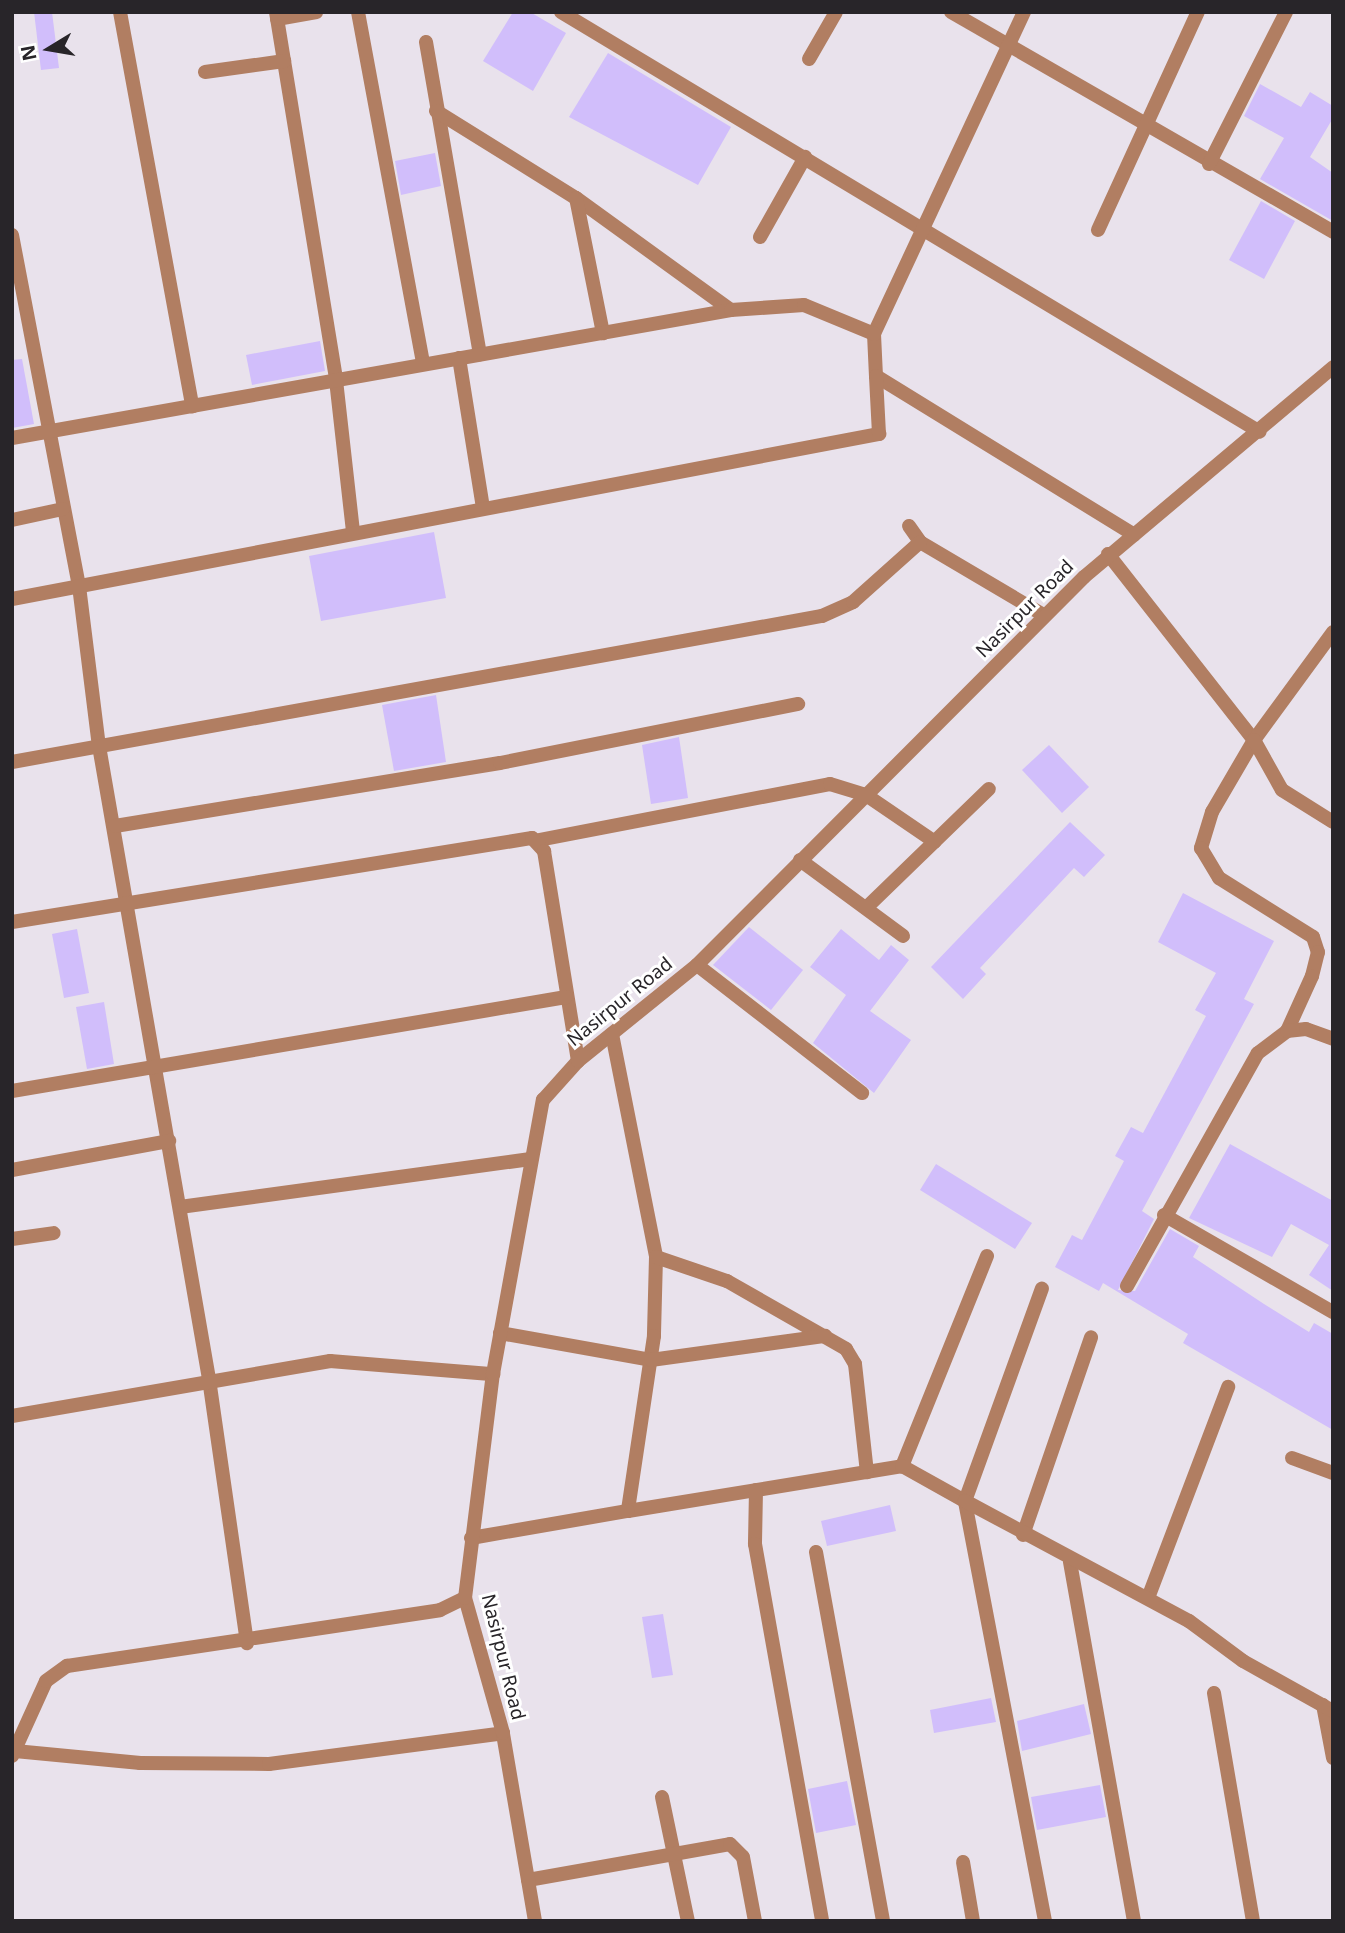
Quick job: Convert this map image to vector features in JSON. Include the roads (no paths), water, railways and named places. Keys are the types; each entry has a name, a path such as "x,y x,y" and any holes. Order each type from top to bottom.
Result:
{"street":[{"path":"120,12 192,406"},
{"path":"316,12 277,16 336,380 353,532"},
{"path":"358,12 422,365"},
{"path":"561,12 923,226 1260,432"},
{"path":"809,60 835,12"},
{"path":"951,12 1209,164 1333,232"},
{"path":"12,598 879,433 874,334 1005,45 1024,12"},
{"path":"1098,230 1198,12"},
{"path":"1209,164 1286,12"},
{"path":"426,42 480,354"},
{"path":"205,72 284,61"},
{"path":"436,111 576,198 731,310"},
{"path":"760,237 805,156"},
{"path":"576,198 603,332"},
{"path":"13,240 18,308 79,586 99,746 209,1379 247,1643"},
{"path":"12,438 731,310 804,304 874,334"},
{"path":"459,358 483,508"},
{"name":"Nasirpur Road","path":"535,1921 503,1733 466,1598 471,1538 500,1333 529,1159 543,1100 578,1060 697,965 1108,554 1260,432 1333,367"},
{"path":"876,376 1133,535"},
{"path":"12,520 63,509"},
{"path":"909,526 920,542 1045,616"},
{"path":"12,762 822,616 853,602 920,542"},
{"path":"1108,554 1254,740 1282,790 1333,822"},
{"path":"1127,1286 1164,1215 1258,1053 1287,1031 1312,976 1318,952 1313,937 1219,878 1201,848 1212,812 1254,740 1332,634"},
{"path":"115,826 500,763 798,704"},
{"path":"12,922 524,837 539,841 805,785 830,783 866,795 935,842"},
{"path":"866,908 989,789"},
{"path":"539,841 578,1060"},
{"path":"800,860 903,936"},
{"path":"697,965 862,1093"},
{"path":"12,1091 566,997"},
{"path":"1287,1031 1306,1029 1333,1039"},
{"path":"612,1034 656,1257 651,1360 628,1511"},
{"path":"12,1170 169,1141"},
{"path":"180,1207 529,1159"},
{"path":"1164,1215 1333,1312"},
{"path":"12,1239 54,1233"},
{"path":"902,1466 987,1256"},
{"path":"656,1257 718,1277 846,1349 855,1364 867,1472"},
{"path":"1042,1288 965,1501 1045,1921"},
{"path":"500,1333 651,1360 825,1336"},
{"path":"1023,1535 1091,1337"},
{"path":"12,1416 209,1379 356,1361 494,1374"},
{"path":"1148,1598 1228,1387"},
{"path":"1292,1458 1333,1473"},
{"path":"471,1538 902,1466 1070,1562 1148,1598 1328,1708 1333,1758"},
{"path":"756,1490 755,1544 822,1921"},
{"path":"816,1552 883,1921"},
{"path":"1070,1562 1134,1921"},
{"path":"466,1598 439,1610 247,1643 67,1667 46,1681 14,1753 140,1763 269,1764 503,1733"},
{"path":"1214,1693 1253,1921"},
{"path":"662,1797 688,1921"},
{"path":"528,1880 673,1852 738,1848 755,1921"},
{"path":"963,1862 973,1921"}]}
